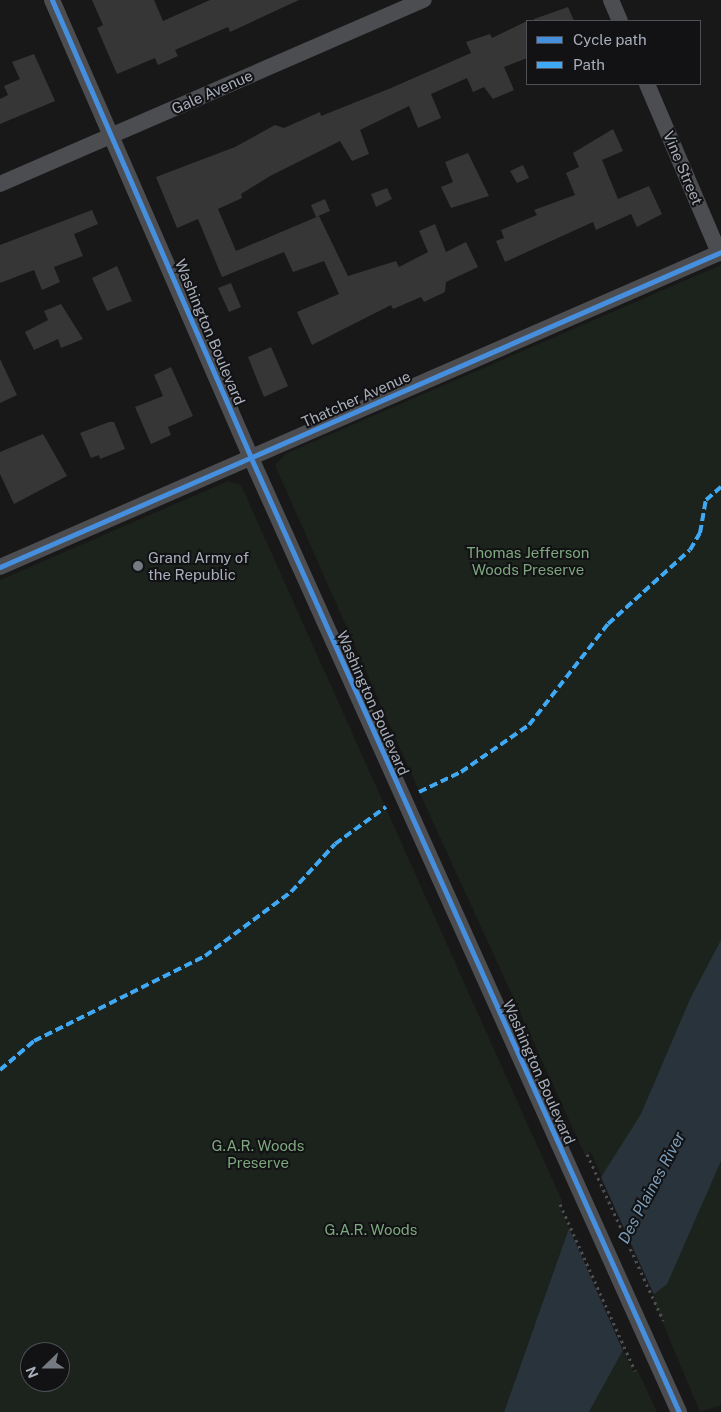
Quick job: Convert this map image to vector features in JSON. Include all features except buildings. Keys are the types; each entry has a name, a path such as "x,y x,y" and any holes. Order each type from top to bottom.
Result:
{"street":[{"name":"Washington Boulevard","path":"52,0 251,458 678,1412"},
{"name":"Gale Avenue","path":"0,184 424,0"},
{"path":"611,0 620,20"},
{"name":"Vine Street","path":"647,85 720,252"},
{"name":"Thatcher Avenue","path":"0,567 720,252"}],"path":[{"path":"588,1154 663,1320"},
{"path":"560,1204 636,1371"}],"green space":[{"name":"Thomas Jefferson Woods Preserve","path":"721,265 721,1405 700,1412 601,1175 590,1151 586,1157 423,800 275,465 285,454"},
{"name":"G.A.R. Woods","path":"228,481 241,485 562,1201 559,1206 569,1228 504,1412 0,1412 0,580"},
{"path":"623,1350 634,1373 637,1369 657,1412 589,1412"}],"water":[{"name":"Des Plaines River","path":"721,940 721,1161 667,1284 654,1294 589,1412 504,1412 569,1228 641,1114 691,997"}],"pier":[{"path":"599,1173 655,1297 624,1353 569,1228"}],"marked path":[{"path":"419,792 461,772 529,725 608,624 690,550 700,533 706,500 721,487"},
{"path":"0,1070 34,1041 205,956 291,892 335,844 386,807"}],"cycle path":[{"path":"52,0 251,458 679,1412"},
{"path":"0,567 721,252"}],"place":[{"name":"Grand Army of the Republic","path":"138,566"}],"park label":[{"name":"G.A.R. Woods Preserve","path":"258,1154"}]}
